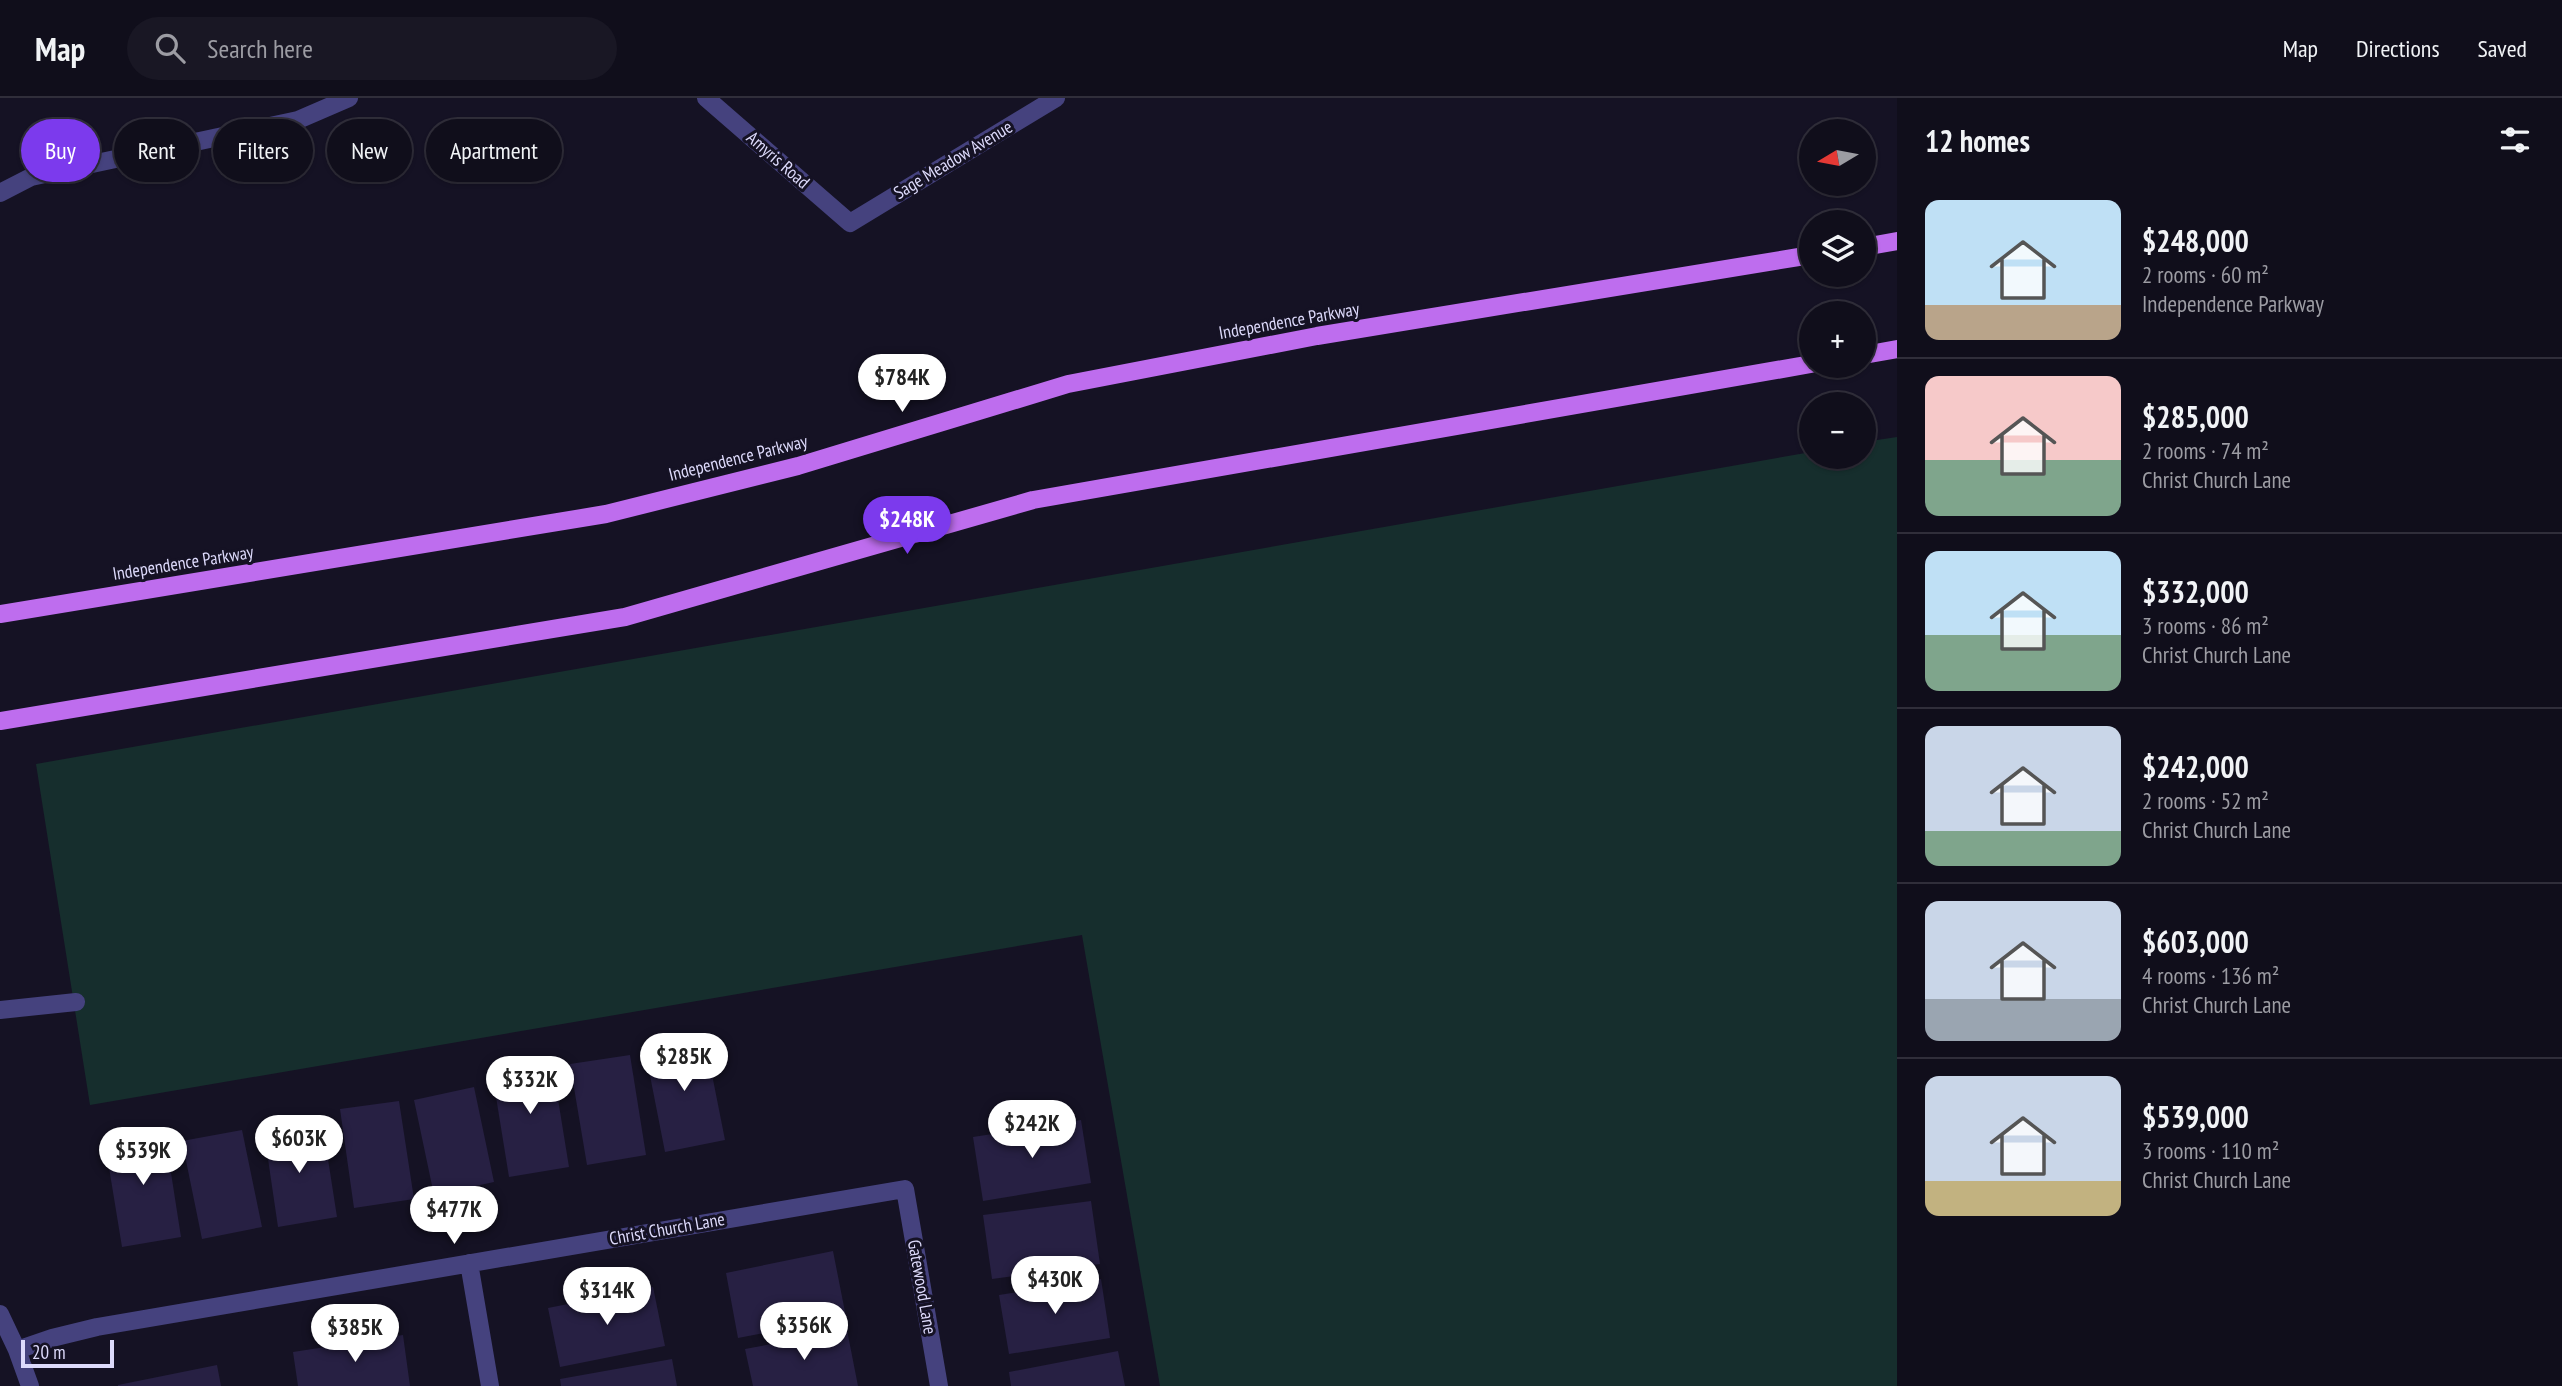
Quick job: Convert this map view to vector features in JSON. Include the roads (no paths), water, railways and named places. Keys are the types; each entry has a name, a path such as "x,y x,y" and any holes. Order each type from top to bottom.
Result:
{"main road":[{"path":"1876,245 1897,241"},
{"name":"Independence Parkway","path":"0,614 606,514 799,466 1068,384 1317,336 1799,257"},
{"path":"1876,353 1897,349"},
{"path":"0,721 625,617 1033,500 1799,366"}],"street":[{"path":"0,193 31,177 298,120 349,98"},
{"name":"Amyris Road","path":"706,98 850,223"},
{"name":"Sage Meadow Avenue","path":"850,223 1056,98"},
{"path":"0,1010 76,1002"},
{"name":"Christ Church Lane","path":"18,1350 97,1327 905,1189"},
{"name":"Gatewood Lane","path":"905,1189 939,1386"},
{"path":"469,1263 490,1386"},
{"path":"0,1314 18,1350 30,1386"}]}
